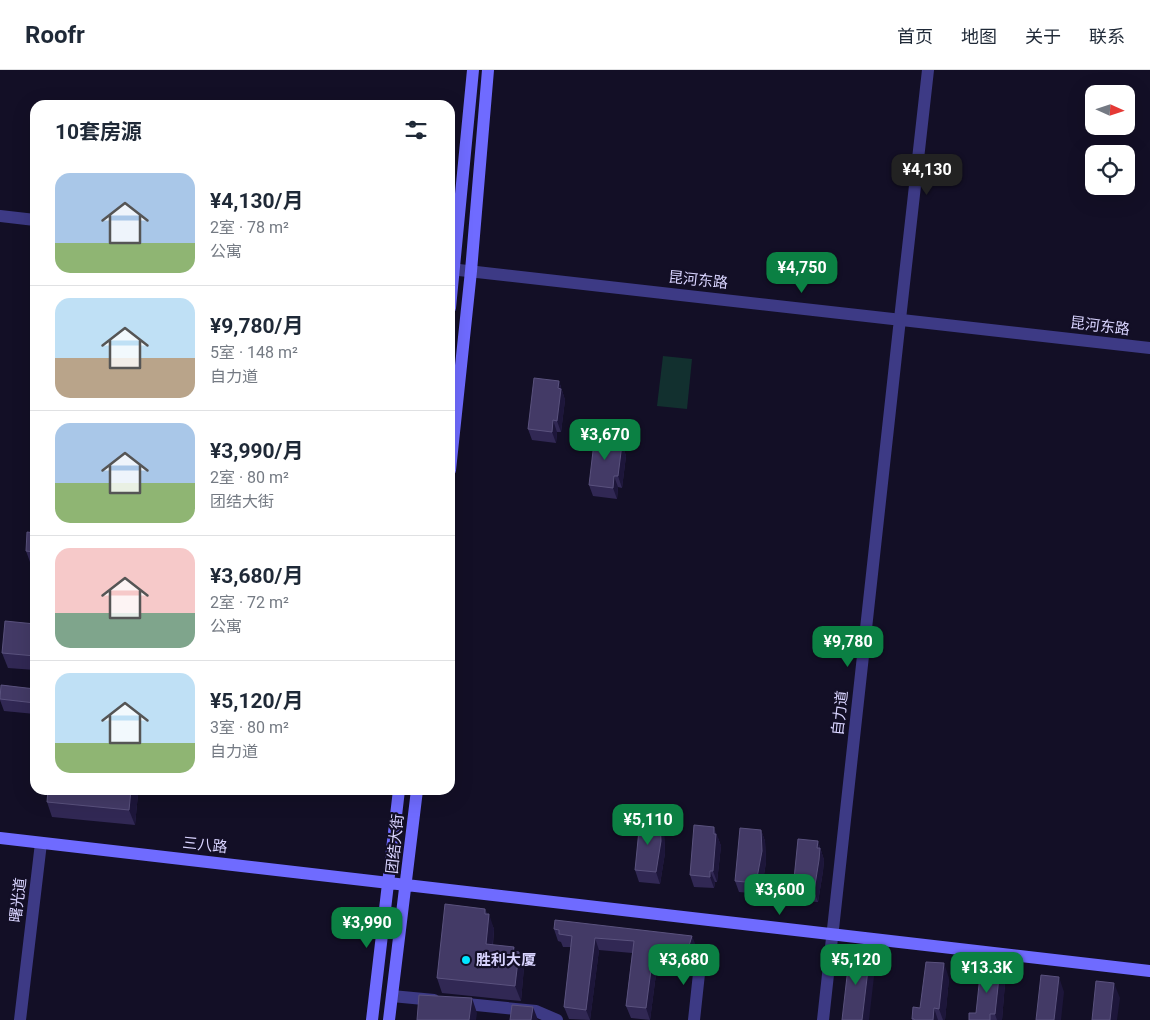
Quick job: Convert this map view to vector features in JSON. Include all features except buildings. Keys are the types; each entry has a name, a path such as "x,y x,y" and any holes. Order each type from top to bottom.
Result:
{"main road":[{"path":"455,241 473,70"},
{"path":"455,423 471,271 488,70"},
{"name":"团结大街","path":"372,1020 398,795"},
{"name":"团结大街","path":"389,1020 416,795"},
{"name":"三八路","path":"0,838 407,884 832,936 1150,971"}],"street":[{"name":"自力道","path":"823,1020 928,70"},
{"path":"0,216 30,219"},
{"name":"昆河东路","path":"455,269 1150,348"},
{"name":"曙光道","path":"20,1020 41,843"},
{"path":"694,1020 702,955"},
{"path":"392,996 536,1011 557,1020"}],"green space":[{"path":"663,356 692,359 687,409 657,406"}],"place":[{"name":"胜利大厦","path":"466,960"}]}
